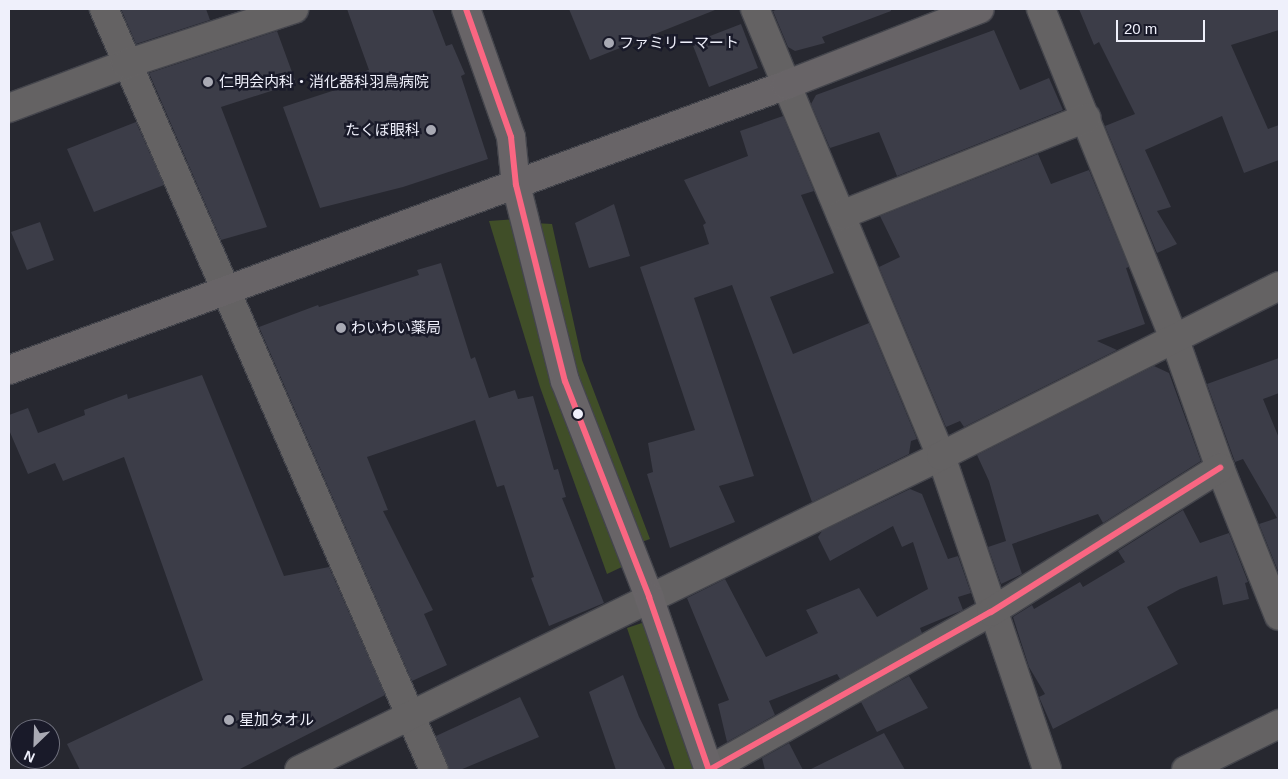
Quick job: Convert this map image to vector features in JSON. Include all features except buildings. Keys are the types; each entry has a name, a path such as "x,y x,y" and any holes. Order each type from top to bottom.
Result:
{"street":[{"path":"104,9 126,64 434,770"},
{"path":"9,108 126,64 294,9"},
{"path":"466,9 511,137 516,185 565,381 649,597 709,770 991,612 1220,468"},
{"path":"755,9 941,456 991,612 1047,770"},
{"path":"9,370 786,85 980,9"},
{"path":"1041,9 1175,340 1220,468 1279,616"},
{"path":"841,215 1086,118"},
{"path":"299,770 412,716 649,597 941,456 1175,340 1279,286"},
{"path":"1186,770 1279,724"}],"green space":[{"path":"515,219 626,565 607,574 540,387 489,221"},
{"path":"534,223 552,224 582,360 650,539 636,544 567,360"},
{"path":"645,622 695,770 675,770 627,628"}],"transit line":[{"path":"466,9 511,137 516,185 565,381 649,597 709,770 991,612 1220,468"}],"place":[{"name":"ファミリーマート","path":"609,43"},
{"name":"仁明会内科・消化器科羽鳥病院","path":"208,82"},
{"name":"たくぼ眼科","path":"431,130"},
{"name":"わいわい薬局","path":"341,328"},
{"name":"星加タオル","path":"229,720"}]}
